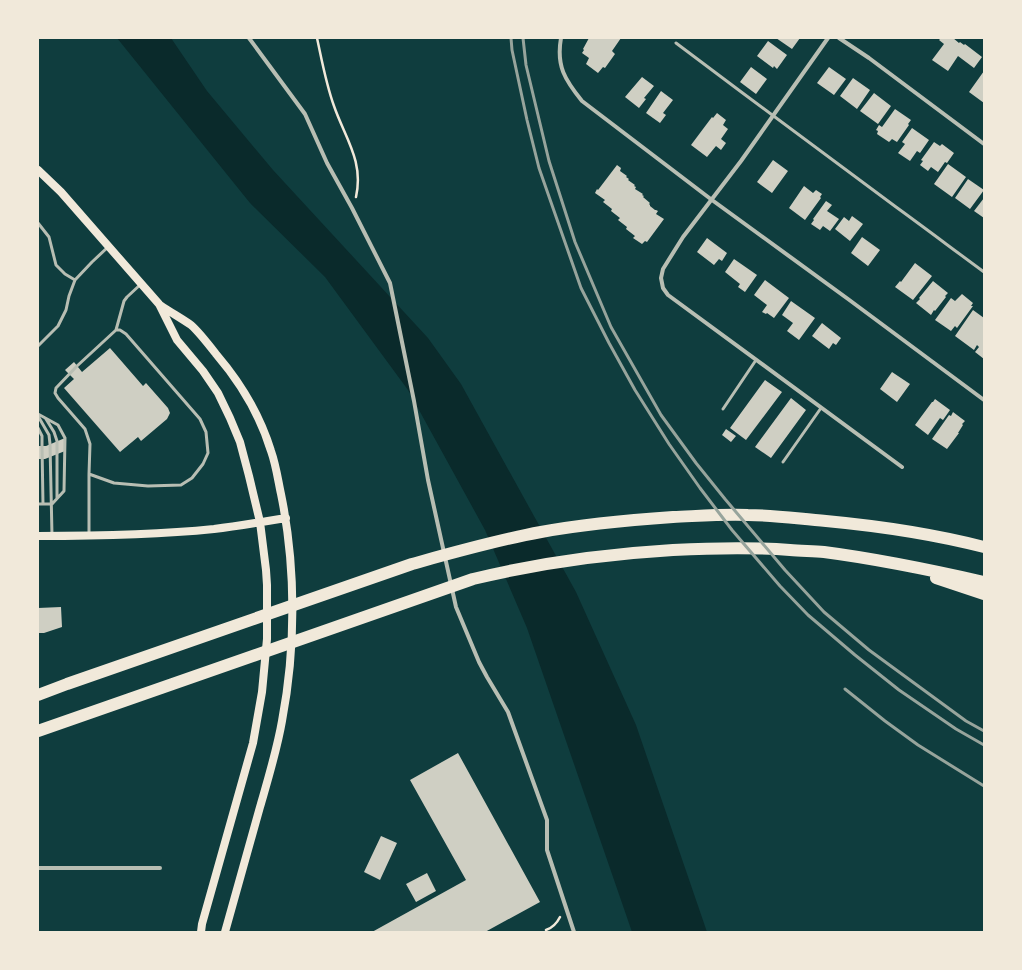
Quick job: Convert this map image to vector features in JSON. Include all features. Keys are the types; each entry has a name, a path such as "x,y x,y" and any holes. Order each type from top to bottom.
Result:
{"highway":[{"path":"38,695 412,564 514,537 567,528 640,519 748,515 862,524 965,542 984,547"},
{"path":"38,731 473,579 548,563 611,555 704,548 760,548 822,552 891,563 984,582"},
{"path":"891,563 984,594"},
{"path":"38,689 67,684"}],"main road":[{"path":"38,170 61,192 159,304 192,326 224,364 240,385 252,405 271,450 277,471 286,518 291,562 292,642 288,687 282,722 269,775 225,932"},
{"path":"159,304 177,340 203,371 218,393 240,442 260,522 266,570 267,639 261,696 252,743 201,932"},
{"path":"38,536 137,535 216,528 286,518"}],"street":[{"path":"249,38 305,114 327,163 352,208 390,283 438,530 456,607 482,667 508,712 547,820 547,850 574,932"},
{"path":"561,38 559,48 563,74 582,101 712,200 984,400"},
{"path":"828,38 741,161 683,237 663,270 663,288 668,295 902,467"},
{"path":"839,38 869,58 984,144"},
{"path":"38,868 160,868"}],"lane":[{"path":"676,43 984,272"},
{"path":"38,223 49,237 56,264 65,274 75,280"},
{"path":"38,346 58,326 66,310 75,280 109,247"},
{"path":"89,536 90,444 85,429 58,398 55,393 56,388 77,366 116,330 124,301 141,284"},
{"path":"89,474 114,483 148,486 181,485 192,478 203,464 208,453 206,432 200,419 126,334 120,330 116,330"},
{"path":"723,409 756,360"},
{"path":"784,462 821,408"},
{"path":"38,415 46,418 58,426 64,438 64,491 52,504"},
{"path":"38,415 49,435 52,536"},
{"path":"46,418 57,441 57,498"},
{"path":"38,428 42,436 42,504"},
{"path":"38,504 52,504"}],"path":[{"path":"317,38 327,84 334,107 356,160 359,174 358,190 352,208"},
{"path":"546,930 551,928 558,920 565,906"}],"water":[{"path":"117,38 171,38 207,91 273,170 428,338 461,384 576,592 636,725 707,932 632,932 527,628 485,530 408,390 325,277 250,203"}],"building":[{"path":"589,38 621,38 612,51 615,54 605,68 603,67 598,73 586,64 589,58 582,53"},
{"path":"776,38 800,38 792,49"},
{"path":"941,38 953,38 959,43 965,44 982,57 974,68 958,56 948,71 932,60 944,44 939,40"},
{"path":"768,41 787,55 777,69 774,66 773,68 757,56"},
{"path":"751,67 767,79 756,94 740,82"},
{"path":"829,67 846,79 834,95 817,83"},
{"path":"984,71 984,103 969,92"},
{"path":"642,77 654,86 644,98 646,99 639,108 625,97"},
{"path":"853,78 870,90 857,109 840,96"},
{"path":"661,91 673,100 663,113 666,115 660,123 646,113"},
{"path":"874,93 891,106 878,124 860,111"},
{"path":"895,109 911,120 897,142 892,139 889,142 877,134 878,131 876,130 879,125 882,127"},
{"path":"717,113 726,120 723,125 728,129 721,139 726,143 721,150 716,146 707,157 691,145 712,117 713,118"},
{"path":"912,128 929,140 920,153 917,151 910,161 898,153 905,144 902,142"},
{"path":"934,142 940,146 942,144 954,153 938,172 931,167 928,171 920,165 923,161 921,160"},
{"path":"773,160 788,171 772,193 757,182"},
{"path":"948,164 966,177 952,197 934,184"},
{"path":"617,165 621,168 620,171 627,176 626,177 629,179 628,180 635,185 635,189 643,194 643,197 650,203 650,206 658,211 656,214 664,219 647,242 645,241 642,244 633,238 635,236 618,220 620,218 603,202 605,200 595,193"},
{"path":"968,179 984,190 970,209 955,198"},
{"path":"804,186 813,193 816,190 822,194 820,197 821,198 805,220 789,208"},
{"path":"984,198 984,218 974,211"},
{"path":"826,201 832,205 827,211 839,219 830,231 823,226 820,230 811,224"},
{"path":"852,216 863,224 850,241 835,229 844,217 849,221"},
{"path":"862,237 880,250 868,266 851,253"},
{"path":"707,238 727,253 722,261 719,259 714,265 697,252"},
{"path":"734,259 757,275 745,292 738,287 740,284 725,272"},
{"path":"915,263 932,276 913,300 895,287 900,281 901,282"},
{"path":"765,280 789,298 774,318 767,313 762,312 767,305 754,295"},
{"path":"933,281 948,293 931,315 916,303"},
{"path":"962,294 973,303 971,306 973,306 957,328 955,326 951,331 935,320 951,298 955,301"},
{"path":"791,301 815,318 799,340 787,331 793,323 782,315"},
{"path":"973,310 984,318 984,359 975,352 979,347 977,345 974,350 955,336"},
{"path":"822,323 841,338 836,345 833,343 829,349 812,336"},
{"path":"110,348 143,386 146,383 168,408 170,413 167,419 141,441 138,437 120,452 64,388 74,379 65,370 74,362 82,372"},
{"path":"892,372 910,384 897,402 880,389"},
{"path":"765,380 782,392 746,440 730,428"},
{"path":"791,398 806,410 771,458 755,447"},
{"path":"935,399 950,410 943,420 940,418 928,435 915,425"},
{"path":"953,412 965,421 962,424 963,425 959,433 947,449 932,439 949,415 951,416"},
{"path":"726,429 736,436 731,442 722,435"},
{"path":"65,438 65,451 45,459 38,459 38,446 46,446"},
{"path":"61,607 62,627 44,633 38,633 38,608"},
{"path":"458,753 540,902 485,932 372,932 466,880 410,780"},
{"path":"381,836 397,843 380,880 364,872"},
{"path":"427,873 436,891 416,902 406,884"}],"railway":[{"path":"511,38 512,50 527,120 539,168 581,288 635,390 669,444 732,530 780,586 808,615 899,690 956,729 984,745"},
{"path":"523,38 526,65 549,161 575,242 611,327 661,415 696,463 725,499 785,570 824,612 869,650 966,721 984,731"},
{"path":"845,689 918,745 984,786"}]}
